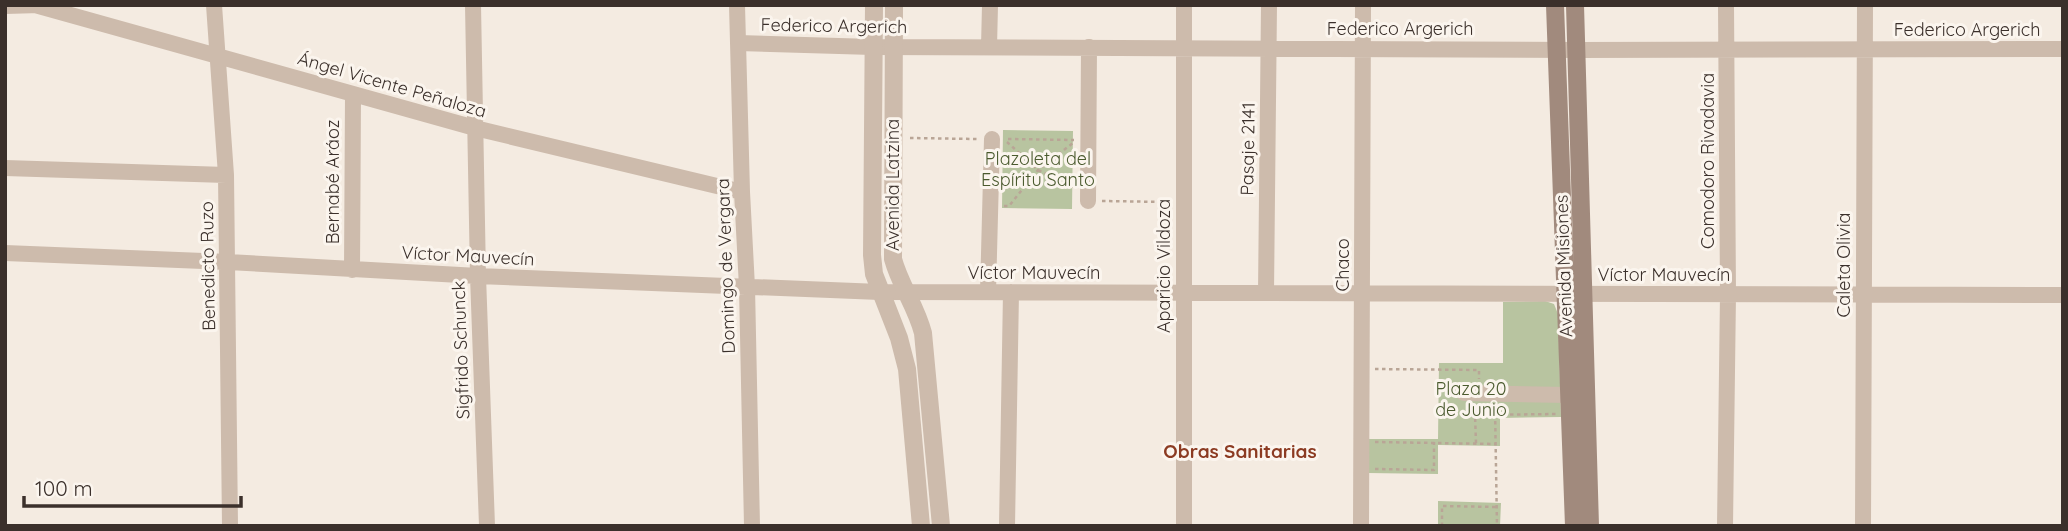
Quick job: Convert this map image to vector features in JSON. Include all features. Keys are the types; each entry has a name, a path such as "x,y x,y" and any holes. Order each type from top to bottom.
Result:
{"main road":[{"name":"Avenida Misiones","path":"1555,5 1590,526"},
{"name":"Avenida Misiones","path":"1574,526 1569,395 1574,294 1577,50 1575,5"}],"street":[{"name":"Ángel Vicente Peñaloza","path":"5,6 37,5 475,128 742,192"},
{"name":"Benedicto Ruzo","path":"214,5 226,175 230,526"},
{"name":"Sigfrido Schunck","path":"473,5 478,276 487,526"},
{"name":"Domingo de Vergara","path":"737,5 752,526"},
{"name":"Avenida Latzina","path":"874,5 872,255 874,274 900,338 907,369 921,526"},
{"name":"Avenida Latzina","path":"894,5 893,259 898,279 908,292 923,334 941,526"},
{"path":"989,47 990,5"},
{"name":"Aparicio Vildoza","path":"1184,5 1184,526"},
{"name":"Pasaje 2141","path":"1266,293 1269,5"},
{"name":"Chaco","path":"1361,526 1363,5"},
{"name":"Comodoro Rivadavia","path":"1725,526 1728,294 1726,5"},
{"name":"Caleta Olivia","path":"1863,526 1866,5"},
{"name":"Federico Argerich","path":"738,43 873,47 2063,49"},
{"path":"1088,201 1089,47"},
{"name":"Bernabé Aráoz","path":"352,270 353,95"},
{"path":"988,292 992,139"},
{"path":"5,169 226,175"},
{"name":"Víctor Mauvecín","path":"5,253 880,292 2063,295"},
{"path":"1007,526 1011,292"},
{"path":"1479,394 1569,395"}],"path":[{"path":"893,138 992,139"},
{"path":"990,205 1009,206 1038,170 1077,140 1004,139 1038,170 1075,187 1088,201 1183,202"},
{"path":"1362,369 1479,370 1479,394 1495,414 1497,526"},
{"path":"1476,443 1475,415 1570,414"},
{"path":"1361,441 1496,443"},
{"path":"1361,469 1434,470 1434,442"},
{"path":"1442,526 1442,506 1496,507"}],"green space":[{"name":"Plazoleta del Espíritu Santo","path":"1003,130 1073,131 1072,209 1002,208"},
{"name":"Plaza 20 de Junio","path":"1545,301 1554,304 1558,314 1561,417 1500,418 1500,446 1438,445 1438,474 1368,473 1368,439 1438,439 1439,363 1503,363 1503,302"},
{"path":"1438,501 1501,503 1500,526 1438,526"}],"district":[{"name":"Obras Sanitarias","path":"1240,451"}]}
